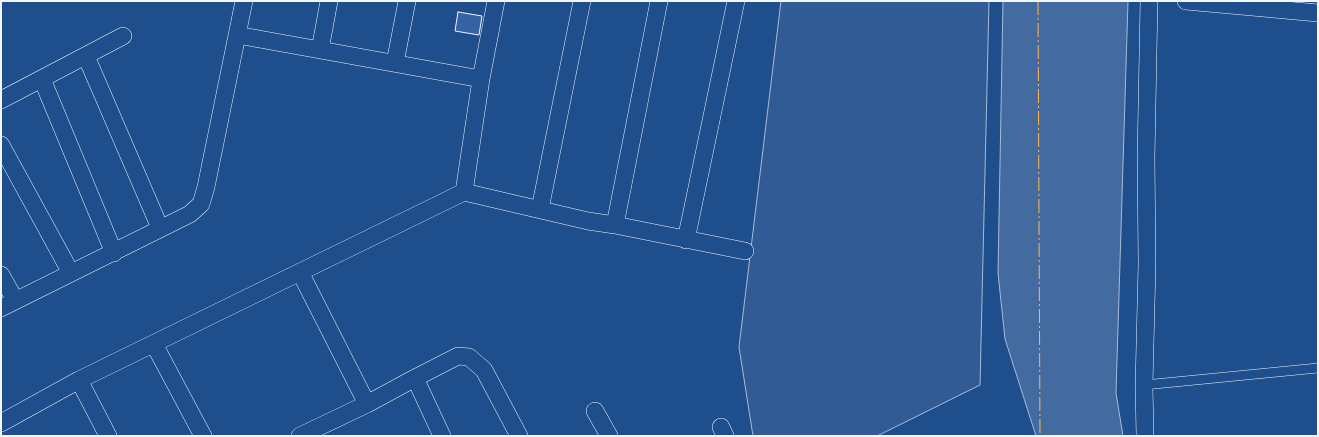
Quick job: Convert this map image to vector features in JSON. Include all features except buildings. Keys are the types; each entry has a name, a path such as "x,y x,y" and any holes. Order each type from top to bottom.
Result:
{"street":[{"path":"1,275 8,304 114,253 160,228 190,214 201,204 206,187 244,1"},
{"path":"320,50 329,1"},
{"path":"395,63 407,1"},
{"path":"464,192 481,79 496,1"},
{"path":"540,210 582,1"},
{"path":"616,225 659,1"},
{"path":"686,240 736,1"},
{"path":"1145,436 1144,385 1148,264 1146,157 1149,1"},
{"path":"1186,1 1318,13"},
{"path":"237,35 481,79"},
{"path":"1,100 123,36"},
{"path":"86,56 160,228"},
{"path":"42,79 114,253"},
{"path":"1,145 71,273"},
{"path":"1,423 79,380 464,192 588,221 616,225 744,251"},
{"path":"300,272 367,404"},
{"path":"154,344 203,436"},
{"path":"304,435 458,356 469,357 484,370 519,436"},
{"path":"415,378 442,436"},
{"path":"79,380 108,436"},
{"path":"595,411 609,436"}],"lane":[{"path":"1144,385 1318,368"}],"shaded area":[{"path":"781,1 989,1 980,385 877,436 753,436 739,347"},
{"path":"1003,1 1128,1 1116,393 1123,436 1036,436 1005,339 998,273"}],"power":[{"path":"1038,1 1040,436"}]}
